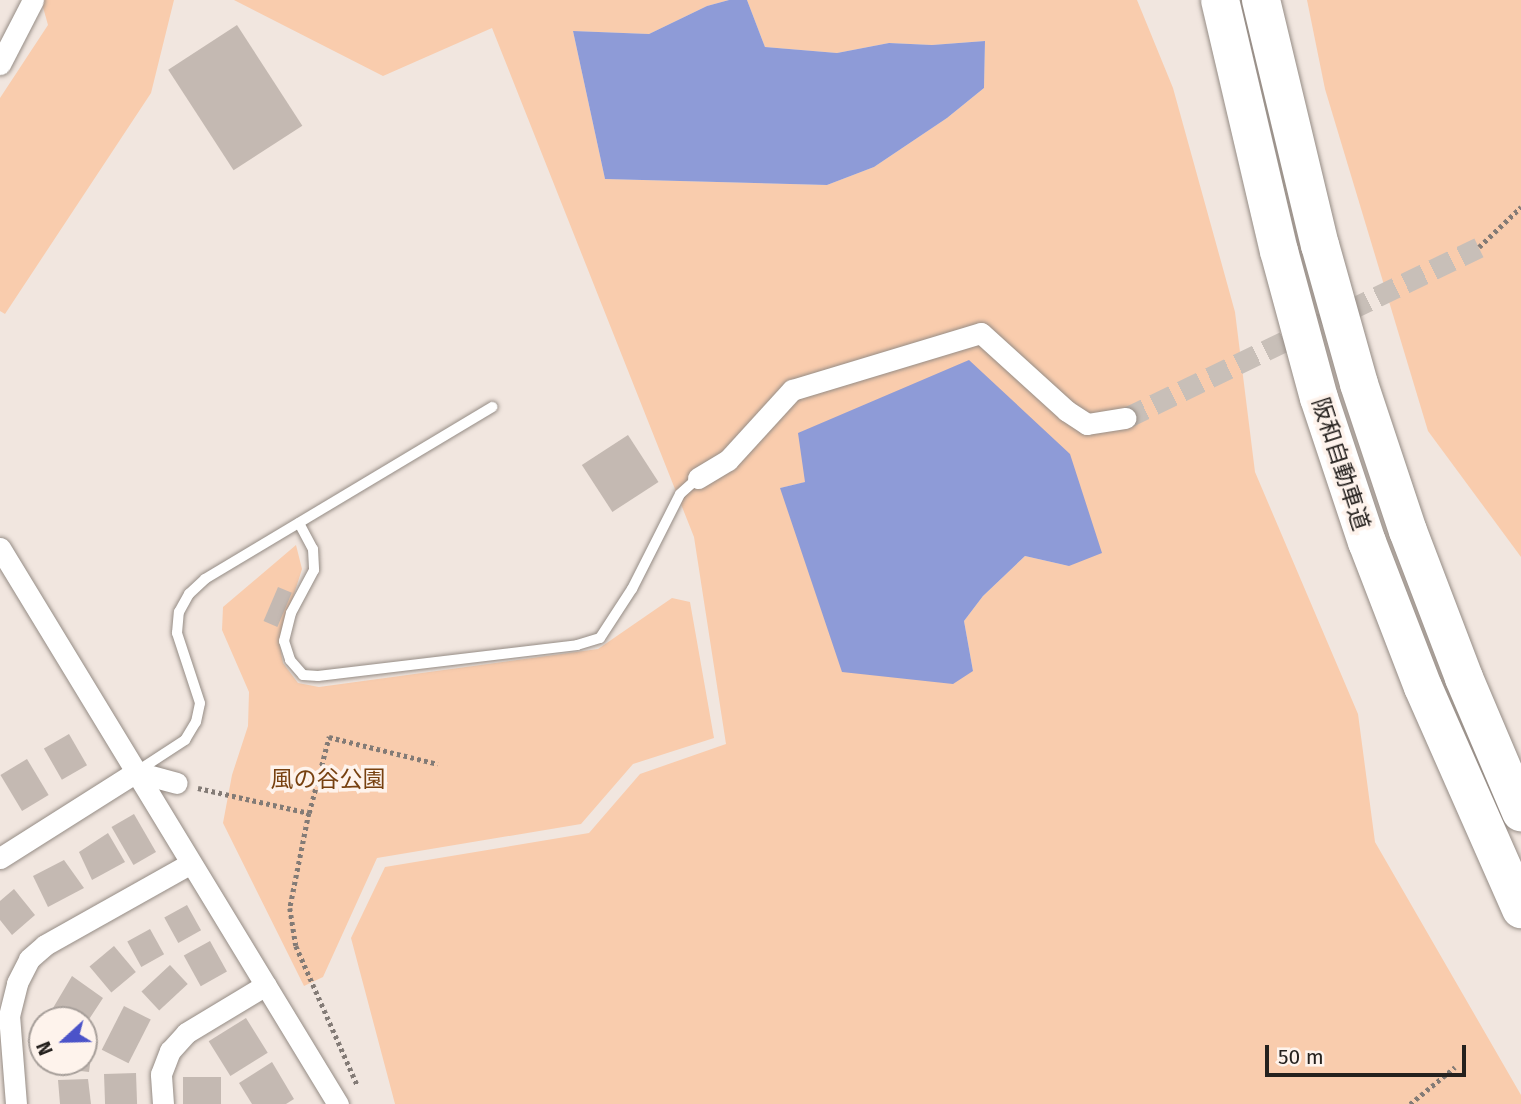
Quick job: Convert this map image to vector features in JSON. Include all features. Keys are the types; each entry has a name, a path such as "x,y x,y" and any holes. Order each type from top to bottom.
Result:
{"highway":[{"name":"阪和自動車道","path":"1220,0 1279,251 1319,398 1367,542 1423,687 1521,909"},
{"name":"阪和自動車道","path":"1261,0 1320,245 1359,384 1408,531 1464,678 1521,811"}],"street":[{"path":"0,64 33,0"},
{"path":"698,478 728,460 792,390 981,333 1067,411 1087,424 1126,418"},
{"path":"0,548 338,1104"},
{"path":"0,858 136,772 177,783"},
{"path":"16,1104 9,1016 16,983 29,958 45,946 191,863"},
{"path":"163,1104 161,1074 170,1051 186,1033 265,985"}],"lane":[{"path":"136,772 185,740 196,722 200,703 177,633 179,612 189,594 205,579 492,407"},
{"path":"299,523 313,549 314,570 291,612 284,641 290,660 303,675 318,676 577,645 600,638 632,589 680,494 698,478"}],"path":[{"path":"1479,247 1521,207"},
{"path":"360,1092 296,946 290,908 309,813 329,737 438,765"},
{"path":"177,783 309,813"},
{"path":"1410,1104 1455,1067"}],"green space":[{"path":"41,0 174,0 151,93 5,314 0,311 0,98 48,25"},
{"path":"234,0 729,0 707,6 649,34 573,31 605,179 827,185 874,167 947,118 984,88 985,41 932,45 889,43 837,53 765,47 747,0 1137,0 1173,88 1235,312 1255,472 1358,714 1375,842 1521,1095 1521,1104 395,1104 351,938 385,867 589,833 640,774 726,744 694,537 492,28 383,76","holes":["806,482 1069,566 1025,556 983,596 964,621 973,671 780,488"]},
{"path":"1307,0 1521,0 1521,557 1428,431 1325,89"},
{"name":"風の谷公園","path":"296,545 302,569 279,641 283,663 298,683 319,687 598,649 672,598 690,602 714,738 633,764 581,824 377,858 323,977 304,986 223,823 232,775 248,726 249,692 222,630 223,607"}],"water":[{"path":"729,0 747,0 765,47 837,53 889,43 932,45 985,41 984,88 947,118 874,167 827,185 605,179 573,31 649,34 707,6"},
{"path":"969,360 1070,454 1102,553 1069,566 1025,556 983,596 964,621 973,671 953,684 842,672 780,488 805,482 798,433"}],"building":[{"path":"237,25 302,126 234,170 168,70"},
{"path":"628,435 658,482 612,512 582,465"},
{"path":"278,587 292,593 277,627 264,621"},
{"path":"69,734 87,765 62,780 44,748"},
{"path":"27,759 49,795 22,811 0,775"},
{"path":"134,814 156,852 133,865 111,827"},
{"path":"108,833 125,862 92,880 79,852"},
{"path":"64,860 84,888 48,907 33,876"},
{"path":"14,889 35,915 12,935 0,920 0,901"},
{"path":"187,905 201,930 178,943 164,918"},
{"path":"150,929 164,954 141,967 127,942"},
{"path":"210,941 227,972 201,986 184,956"},
{"path":"114,946 136,972 111,993 89,967"},
{"path":"170,965 188,984 159,1011 141,992"},
{"path":"72,976 103,998 98,1006 54,1006"},
{"path":"124,1006 151,1020 128,1063 102,1050"},
{"path":"246,1018 268,1053 230,1076 209,1041"},
{"path":"272,1062 294,1099 286,1104 252,1104 239,1083"},
{"path":"136,1073 137,1104 105,1104 104,1074"},
{"path":"183,1077 221,1077 221,1104 183,1104"},
{"path":"88,1079 91,1104 60,1104 58,1080"}],"tunnel":[{"path":"1126,418 1479,247"}]}
